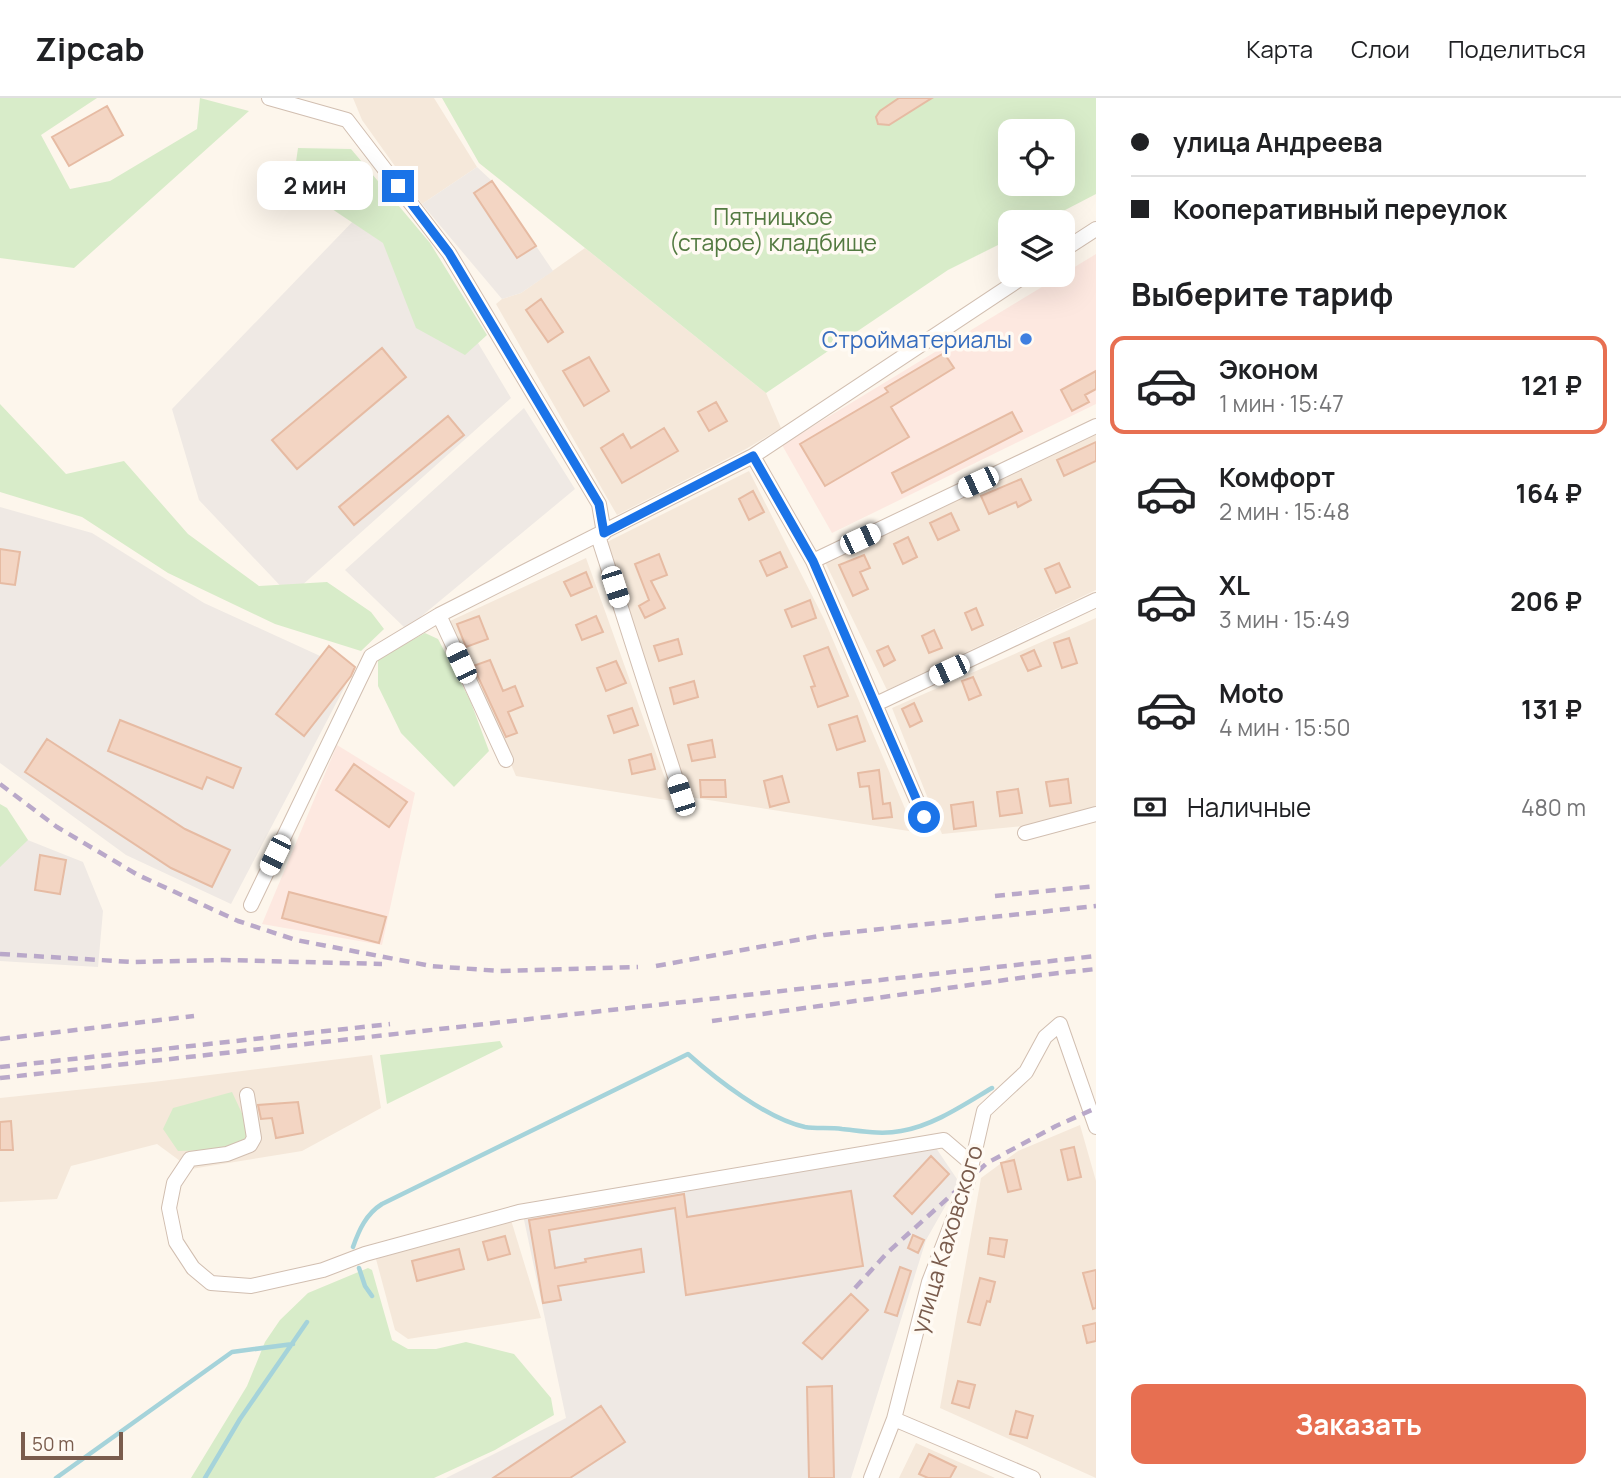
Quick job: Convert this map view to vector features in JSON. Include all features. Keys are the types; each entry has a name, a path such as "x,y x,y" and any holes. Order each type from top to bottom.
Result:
{"street":[{"path":"268,98 347,120 458,268 599,504 601,534 681,795"},
{"path":"1075,243 1096,229"},
{"path":"251,905 371,656 439,615 753,456 1008,287"},
{"path":"813,561 1096,426"},
{"path":"753,456 813,561 924,817"},
{"path":"876,704 1096,600"},
{"path":"439,615 506,760"},
{"path":"1025,833 1096,814"},
{"name":"улица Каховского","path":"871,1478 894,1419 929,1282 968,1181 984,1111 1026,1072 1045,1037 1060,1024 1095,1120"},
{"path":"247,1096 254,1138 250,1146 227,1154 190,1160 174,1183 169,1209 176,1242 193,1268 211,1283 251,1286 323,1270 365,1254 519,1212 944,1140 972,1164"},
{"path":"894,1419 1032,1478"}],"shaded area":[{"path":"353,98 434,98 477,167 422,204 362,120"},
{"path":"477,167 492,181 553,271 521,293 502,299 422,204"},
{"path":"385,188 511,398 290,596 199,500 172,409"},
{"path":"585,248 766,393 781,428 746,449 617,515 496,304 502,299 521,293"},
{"name":"Стройматериалы","path":"1096,254 1096,404 832,533 782,445 1042,287 1075,287 1075,267"},
{"path":"524,408 575,489 406,629 345,570"},
{"path":"1096,432 1096,590 887,690 825,562"},
{"path":"749,471 824,619 915,832 689,797 607,542"},
{"path":"0,507 92,533 204,603 353,671 231,904 126,855 0,763"},
{"path":"586,558 673,801 516,776 450,621"},
{"path":"1096,618 1096,808 1024,826 942,834 892,708"},
{"path":"337,745 415,793 382,945 262,924"},
{"path":"0,829 83,862 103,911 98,967 0,961"},
{"path":"372,1055 381,1108 302,1151 191,1169 157,1144 71,1166 57,1199 0,1202 0,1098"},
{"path":"1080,1125 1096,1181 1096,1478 940,1408 981,1178 1018,1151"},
{"path":"936,1148 959,1182 926,1240 851,1478 446,1478 566,1418 523,1215"},
{"path":"511,1220 541,1318 408,1339 395,1330 376,1259"},
{"path":"916,1443 995,1478 899,1478"}],"green space":[{"path":"0,98 97,98 41,135 70,189 110,181 197,129 200,98 249,111 74,268 0,258"},
{"name":"Пятницкое (старое) кладбище","path":"442,98 1096,98 1096,194 1065,210 998,210 998,245 948,270 766,393 479,163"},
{"path":"298,148 351,149 430,243 487,335 465,355 416,328 383,243 293,183"},
{"path":"0,404 66,474 124,461 188,534 259,586 327,582 371,612 384,629 361,651 275,624 168,573 82,517 0,492"},
{"path":"425,633 438,639 470,700 489,751 454,787 401,733 378,686 378,659"},
{"path":"0,804 7,808 28,840 0,867"},
{"path":"500,1041 503,1047 387,1104 380,1055"},
{"path":"232,1092 246,1122 247,1141 213,1150 178,1151 163,1129 173,1108"},
{"path":"368,1268 372,1270 392,1340 408,1349 436,1349 466,1342 514,1354 551,1398 554,1415 495,1450 434,1478 191,1478 247,1386 265,1342 280,1320 308,1293"}],"building":[{"path":"899,98 932,98 889,125 878,124 876,117 880,111"},
{"path":"107,106 123,135 69,166 52,137"},
{"path":"492,181 536,246 517,258 474,193"},
{"path":"541,299 563,332 548,342 526,310"},
{"path":"382,348 406,377 297,469 272,440"},
{"path":"944,353 954,368 891,407 909,437 825,486 800,444 888,392 885,388"},
{"path":"589,357 609,391 584,406 563,371"},
{"path":"1096,371 1096,389 1085,395 1089,402 1072,411 1061,390"},
{"path":"716,402 727,421 709,431 698,412"},
{"path":"1012,412 1022,431 902,493 892,473"},
{"path":"448,416 464,435 354,525 339,507"},
{"path":"664,428 678,451 622,483 601,448 623,434 631,448"},
{"path":"1096,442 1096,461 1064,476 1057,460"},
{"path":"1021,479 1031,500 1018,507 1016,502 989,514 981,496"},
{"path":"753,491 764,512 749,520 739,499"},
{"path":"951,513 959,530 938,540 930,523"},
{"path":"908,537 917,557 903,564 894,544"},
{"path":"0,549 20,552 15,585 0,583"},
{"path":"780,552 787,567 767,576 760,561"},
{"path":"659,554 667,575 651,581 665,608 645,618 639,606 649,600 635,564"},
{"path":"864,555 870,568 860,572 868,589 853,596 839,565"},
{"path":"1059,563 1070,587 1056,593 1045,569"},
{"path":"586,572 592,587 571,596 564,582"},
{"path":"810,600 816,618 792,627 785,610"},
{"path":"976,608 983,625 972,630 965,613"},
{"path":"479,616 488,639 466,647 457,624"},
{"path":"596,616 603,632 582,640 576,625"},
{"path":"934,630 942,648 929,653 922,636"},
{"path":"1069,638 1077,663 1062,668 1054,643"},
{"path":"678,639 682,654 659,661 654,646"},
{"path":"329,646 355,667 351,676 304,736 276,714"},
{"path":"888,646 895,660 884,666 877,651"},
{"path":"828,647 848,696 818,707 811,687 815,686 804,656"},
{"path":"1034,650 1041,666 1028,671 1021,656"},
{"path":"490,660 503,691 515,686 523,706 508,712 517,733 506,737 473,666"},
{"path":"616,661 626,683 606,691 597,668"},
{"path":"973,677 981,695 969,700 962,681"},
{"path":"694,681 698,697 674,704 670,688"},
{"path":"914,703 922,721 910,727 902,709"},
{"path":"632,708 638,725 614,733 608,716"},
{"path":"857,716 865,741 837,750 829,725"},
{"path":"120,720 241,768 233,788 207,777 202,789 108,751"},
{"path":"47,739 185,829 230,850 212,887 171,868 25,772"},
{"path":"712,740 715,757 692,761 688,745"},
{"path":"651,754 655,769 632,774 629,760"},
{"path":"354,764 407,802 389,827 336,790"},
{"path":"879,770 883,804 890,803 892,817 873,819 869,786 860,787 858,773"},
{"path":"782,776 789,802 770,807 764,781"},
{"path":"1068,779 1071,803 1050,806 1046,782"},
{"path":"700,780 725,780 726,797 701,797"},
{"path":"1018,789 1022,813 1000,816 997,792"},
{"path":"973,802 976,826 954,829 951,805"},
{"path":"40,855 66,860 60,894 35,890"},
{"path":"289,892 386,917 379,943 282,918"},
{"path":"298,1102 303,1133 276,1138 272,1118 261,1119 258,1105"},
{"path":"11,1121 13,1150 0,1150 0,1122"},
{"path":"1074,1147 1081,1177 1068,1180 1061,1150"},
{"path":"931,1156 949,1174 912,1214 894,1196"},
{"path":"1014,1160 1021,1189 1008,1192 1001,1163"},
{"path":"851,1191 863,1266 686,1295 675,1208 549,1230 555,1268 586,1262 585,1259 641,1249 644,1272 558,1286 561,1300 543,1303 529,1220 684,1194 687,1217"},
{"path":"913,1235 924,1240 918,1253 908,1248"},
{"path":"505,1236 510,1254 488,1260 483,1242"},
{"path":"990,1238 1007,1240 1004,1257 988,1254"},
{"path":"459,1249 464,1269 417,1281 412,1261"},
{"path":"900,1267 911,1271 897,1316 885,1312"},
{"path":"1096,1270 1096,1308 1093,1309 1083,1273"},
{"path":"980,1278 995,1282 980,1325 968,1322"},
{"path":"851,1294 868,1310 822,1359 803,1343"},
{"path":"1096,1323 1096,1341 1087,1343 1083,1326"},
{"path":"958,1381 975,1385 969,1408 952,1403"},
{"path":"832,1386 834,1478 809,1478 807,1387"},
{"path":"601,1406 625,1442 570,1478 493,1478"},
{"path":"1016,1411 1033,1416 1027,1438 1010,1434"},
{"path":"929,1454 956,1467 950,1478 928,1478 919,1474"}],"waterway":[{"path":"353,1247 364,1223 382,1204 688,1054 727,1086 759,1107 790,1123 809,1128 879,1133 901,1131 937,1119 992,1088"},
{"path":"359,1268 365,1286 372,1296"},
{"path":"205,1478 240,1419 307,1322"},
{"path":"56,1478 232,1352 293,1344"}],"railway":[{"path":"0,784 57,827 138,875 238,921 296,940 431,966 499,971 638,967"},
{"path":"995,896 1096,886"},
{"path":"656,966 824,935 1096,906"},
{"path":"0,954 133,962 224,960 382,964"},
{"path":"0,1078 1096,956"},
{"path":"712,1021 1096,969"},
{"path":"0,1039 194,1016"},
{"path":"0,1067 390,1024"},
{"path":"855,1288 888,1252 987,1163 1096,1108"}],"place":[{"name":"Стройматериалы","path":"1026,339"}],"route":[{"path":"398,186 449,253 492,323 599,504 604,533 753,456 813,561 924,817"}]}
